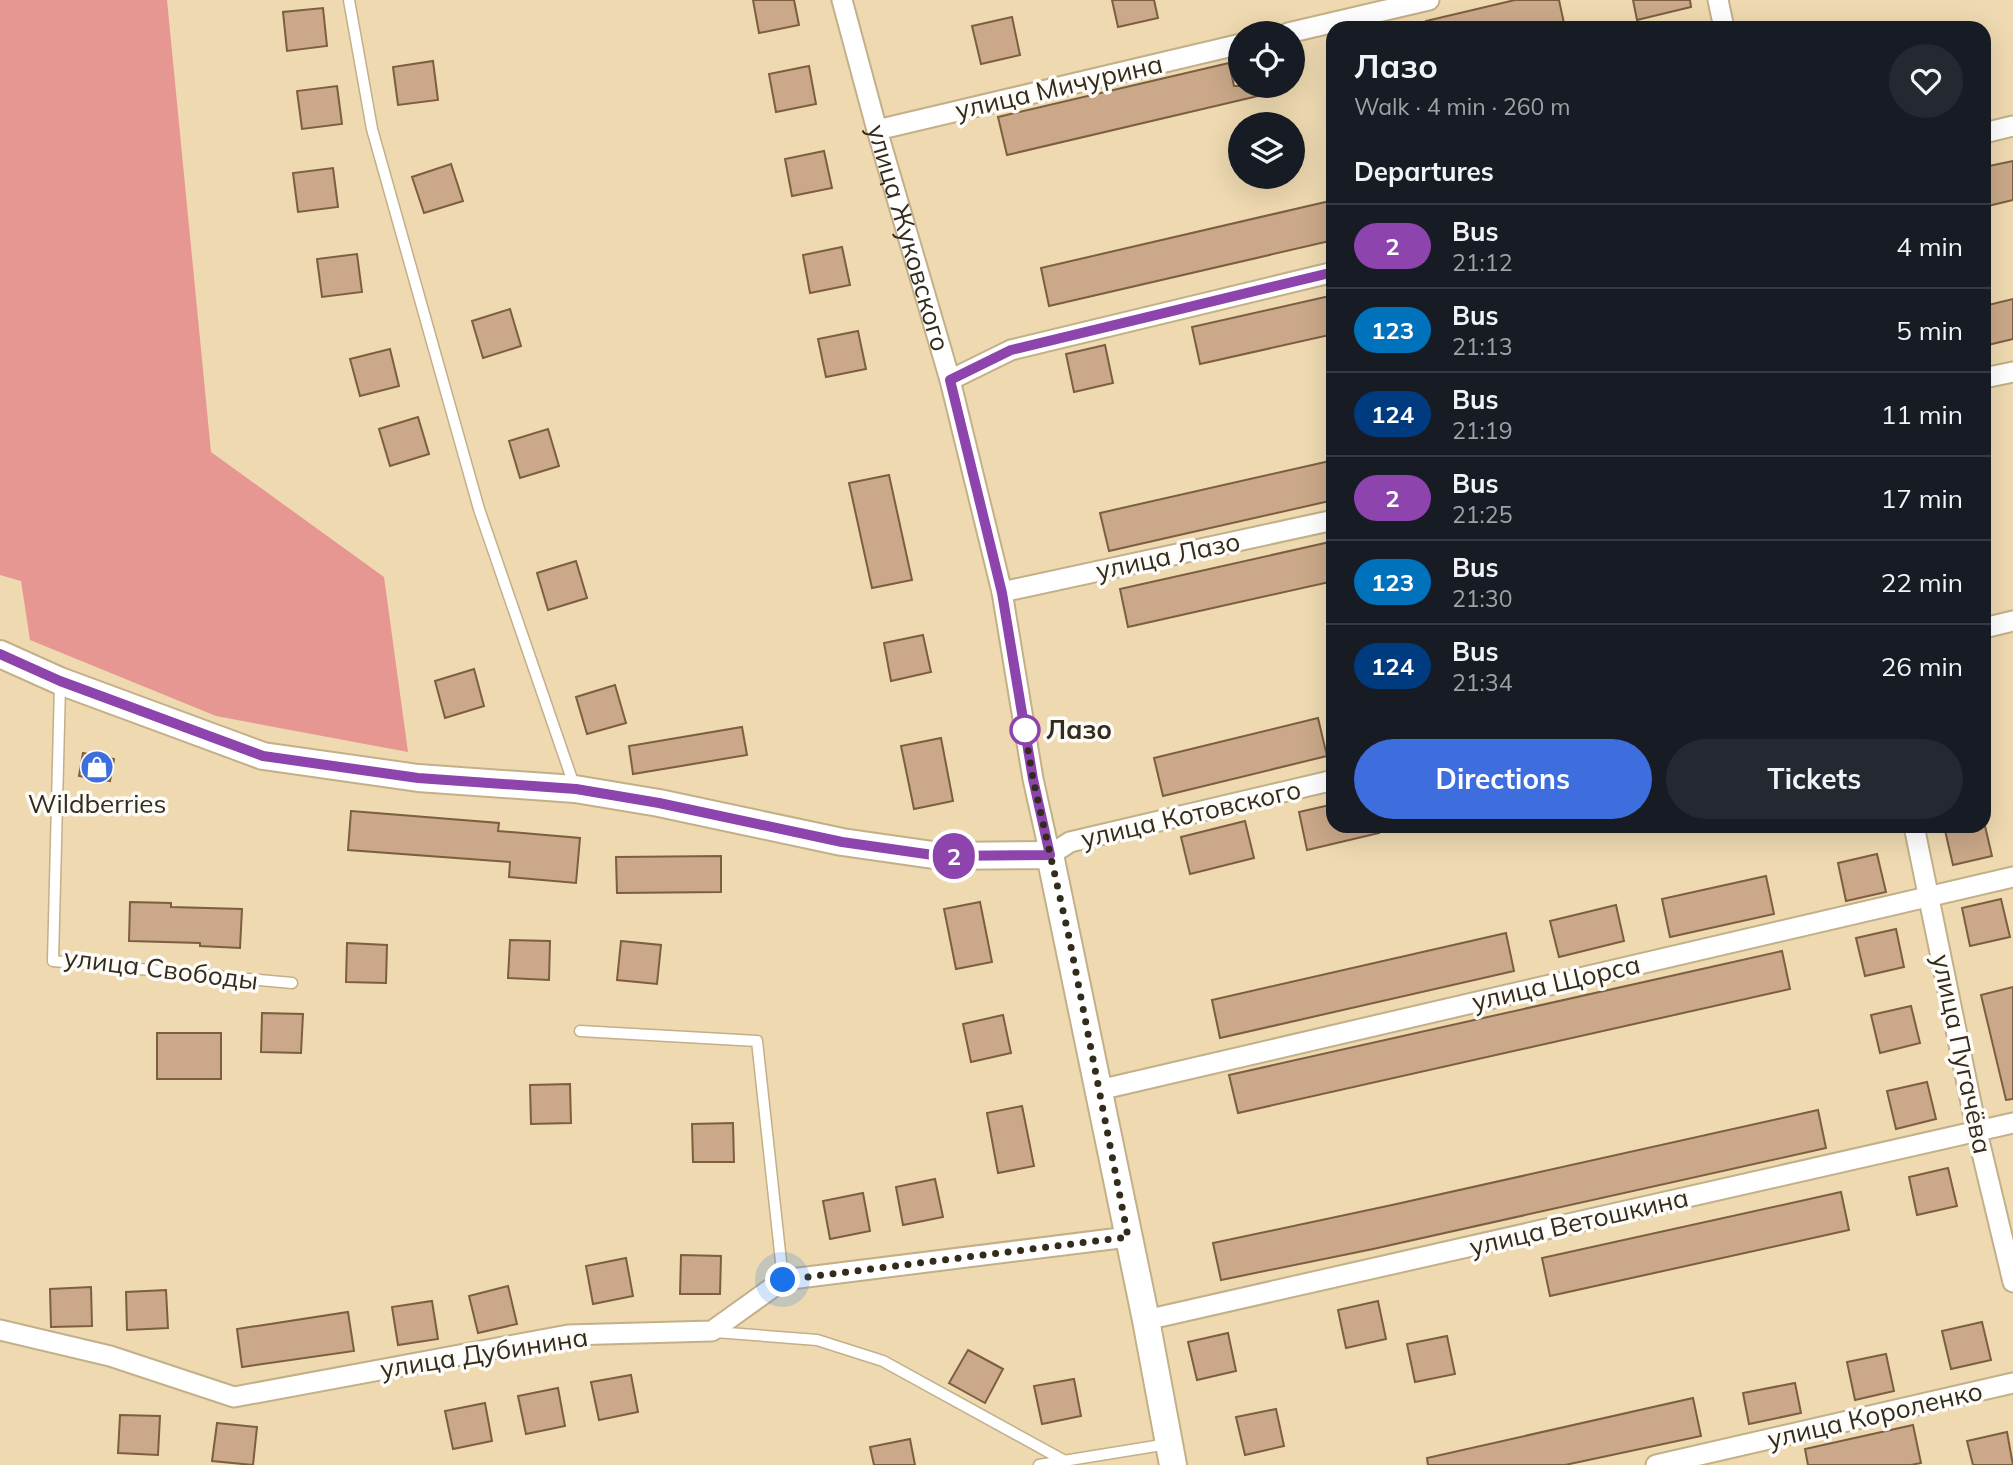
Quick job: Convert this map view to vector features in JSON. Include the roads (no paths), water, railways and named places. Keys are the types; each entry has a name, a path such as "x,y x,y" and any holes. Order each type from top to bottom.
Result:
{"street":[{"name":"улица Жуковского","path":"842,0 950,380 1002,593 1033,779 1146,1320 1171,1455"},
{"path":"1339,21 1429,0"},
{"path":"1718,0 1722,21"},
{"path":"1305,29 1326,24"},
{"name":"улица Мичурина","path":"877,130 1228,47"},
{"path":"1991,131 2013,126"},
{"path":"950,380 1011,350 1326,274"},
{"path":"1991,377 2013,372"},
{"name":"улица Лазо","path":"1002,593 1326,522"},
{"path":"1991,626 2013,621"},
{"path":"0,654 60,681 263,756 418,778 576,789 659,803 842,842 940,856 1050,855"},
{"name":"улица Котовского","path":"1050,855 1070,842 1326,782"},
{"name":"улица Пугачёва","path":"1916,833 1977,1132 2013,1282"},
{"name":"улица Щорса","path":"1099,1090 2013,877"},
{"name":"улица Ветошкина","path":"1146,1320 2013,1124"},
{"path":"712,1332 783,1280 1128,1237"},
{"name":"улица Дубинина","path":"0,1331 110,1356 234,1397 568,1335 712,1332"},
{"name":"улица Короленко","path":"1656,1465 2013,1383"}],"lane":[{"path":"349,0 372,129 479,509 576,789"},
{"name":"улица Свободы","path":"60,681 53,961 292,984"},
{"path":"580,1031 757,1041 783,1280"},
{"path":"712,1332 817,1340 883,1361 1063,1460"},
{"path":"1038,1465 1063,1460 1171,1455"}],"place":[{"name":"Лазо","path":"1025,730"},
{"name":"Wildberries","path":"97,767"}]}
